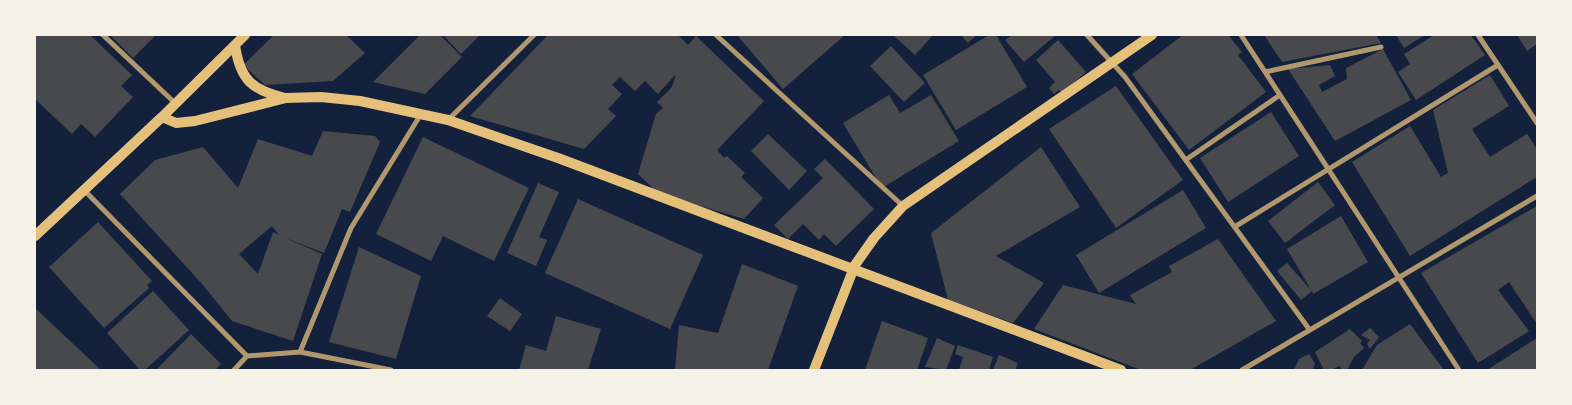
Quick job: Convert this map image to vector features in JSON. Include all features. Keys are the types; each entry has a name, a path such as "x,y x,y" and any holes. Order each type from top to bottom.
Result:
{"main road":[{"path":"35,236 162,117 245,35"},
{"path":"814,370 853,270 874,238 903,206 1152,35"},
{"path":"235,45 238,64 248,81 264,92 286,98 360,101 448,120 558,158 1121,370"},
{"path":"162,117 176,122 195,121 286,98"}],"street":[{"path":"103,35 175,104"},
{"path":"448,120 534,35"},
{"path":"716,35 903,206"},
{"path":"1087,35 1112,62 1187,159 1309,329"},
{"path":"1241,35 1460,370"},
{"path":"1478,35 1537,123"},
{"path":"1265,72 1381,47"},
{"path":"1236,226 1498,66"},
{"path":"1187,159 1280,94"},
{"path":"300,352 351,228 422,113"},
{"path":"83,190 248,356"},
{"path":"1242,370 1537,196"},
{"path":"234,370 248,356 300,352 391,370"}],"building":[{"path":"35,35 90,35 132,75 121,86 133,97 95,137 81,124 72,134 35,99"},
{"path":"110,35 156,35 133,58"},
{"path":"274,35 346,35 365,53 333,81 265,85 243,65"},
{"path":"420,35 440,35 462,57 425,94 373,82"},
{"path":"443,35 480,35 461,54"},
{"path":"548,35 678,35 688,45 696,36 764,101 717,150 724,158 727,156 745,173 741,177 763,198 744,219 650,191 653,188 638,174 656,114 663,108 657,102 672,87 676,74 658,94 645,81 635,91 620,77 612,85 622,94 608,109 616,116 584,149 470,116"},
{"path":"737,35 845,35 783,89"},
{"path":"893,35 933,35 915,55"},
{"path":"961,35 977,35 968,43"},
{"path":"989,35 996,35 1027,87 956,130 923,75"},
{"path":"1012,35 1056,35 1024,62 1005,40"},
{"path":"1183,35 1228,35 1242,52 1238,55 1266,92 1189,150 1132,74"},
{"path":"1264,35 1376,35 1381,43 1282,62"},
{"path":"1396,35 1425,35 1404,48"},
{"path":"1434,35 1471,35 1485,55 1416,100 1398,72 1410,64 1404,54"},
{"path":"1517,35 1537,35 1537,44 1527,51"},
{"path":"1058,40 1086,72 1062,93 1059,90 1054,94 1049,88 1055,82 1036,60"},
{"path":"891,46 925,83 904,102 870,66"},
{"path":"1383,49 1411,100 1335,141 1288,69 1330,65 1335,76 1319,85 1322,92 1347,79 1346,68"},
{"path":"1490,75 1509,106 1472,129 1490,157 1527,134 1537,149 1537,177 1410,256 1352,162 1410,126 1441,177 1448,173 1433,110"},
{"path":"1116,86 1183,180 1116,228 1049,129"},
{"path":"889,95 900,113 931,95 959,141 882,188 843,123"},
{"path":"1271,112 1299,156 1228,202 1200,158"},
{"path":"323,131 375,136 380,142 350,212 342,209 324,253 283,237 322,254 293,341 232,321 203,285 120,194 155,160 203,147 238,188 258,139 312,156","holes":["272,226 279,235 273,232 258,274 239,254"]},
{"path":"768,134 807,171 789,190 751,151"},
{"path":"423,137 529,188 494,261 443,236 431,261 376,234"},
{"path":"1041,147 1080,207 996,256 1044,283 1013,323 948,300 931,233"},
{"path":"825,159 874,209 836,246 824,234 819,240 803,224 788,239 774,225 823,178 814,169"},
{"path":"1318,182 1335,205 1285,243 1268,221"},
{"path":"538,183 559,192 539,237 547,240 536,266 507,253"},
{"path":"1183,190 1206,228 1099,293 1076,255"},
{"path":"578,199 703,255 670,329 545,273"},
{"path":"1537,206 1537,324 1509,282 1498,290 1529,331 1478,363 1421,273"},
{"path":"1341,216 1368,262 1313,294 1312,291 1301,300 1277,271 1287,263 1311,290 1287,249"},
{"path":"98,222 152,281 147,285 149,288 104,328 49,267"},
{"path":"1218,239 1276,321 1190,370 1141,370 1034,329 1063,285 1136,304 1130,295 1172,272 1169,266"},
{"path":"359,247 421,276 396,359 329,342"},
{"path":"742,264 798,286 768,370 675,370 679,325 718,333"},
{"path":"153,291 189,330 145,370 140,370 107,333"},
{"path":"500,298 522,314 510,331 487,316"},
{"path":"35,308 101,370 35,370"},
{"path":"556,316 601,329 588,370 519,370 526,345 546,351"},
{"path":"882,321 928,338 917,370 865,370"},
{"path":"1410,324 1444,370 1362,370 1377,345"},
{"path":"1370,328 1379,337 1370,349 1367,344 1370,340 1361,335"},
{"path":"1350,329 1362,341 1360,343 1364,348 1354,357 1347,370 1342,370 1339,366 1332,370 1324,370 1315,352"},
{"path":"191,334 221,364 215,370 156,370"},
{"path":"937,338 955,346 946,370 925,367"},
{"path":"1537,338 1537,370 1487,370"},
{"path":"958,345 993,357 989,370 959,370 963,357 955,354"},
{"path":"1309,354 1315,364 1312,370 1294,370 1299,359"},
{"path":"999,355 1018,363 1015,370 993,370"}]}
